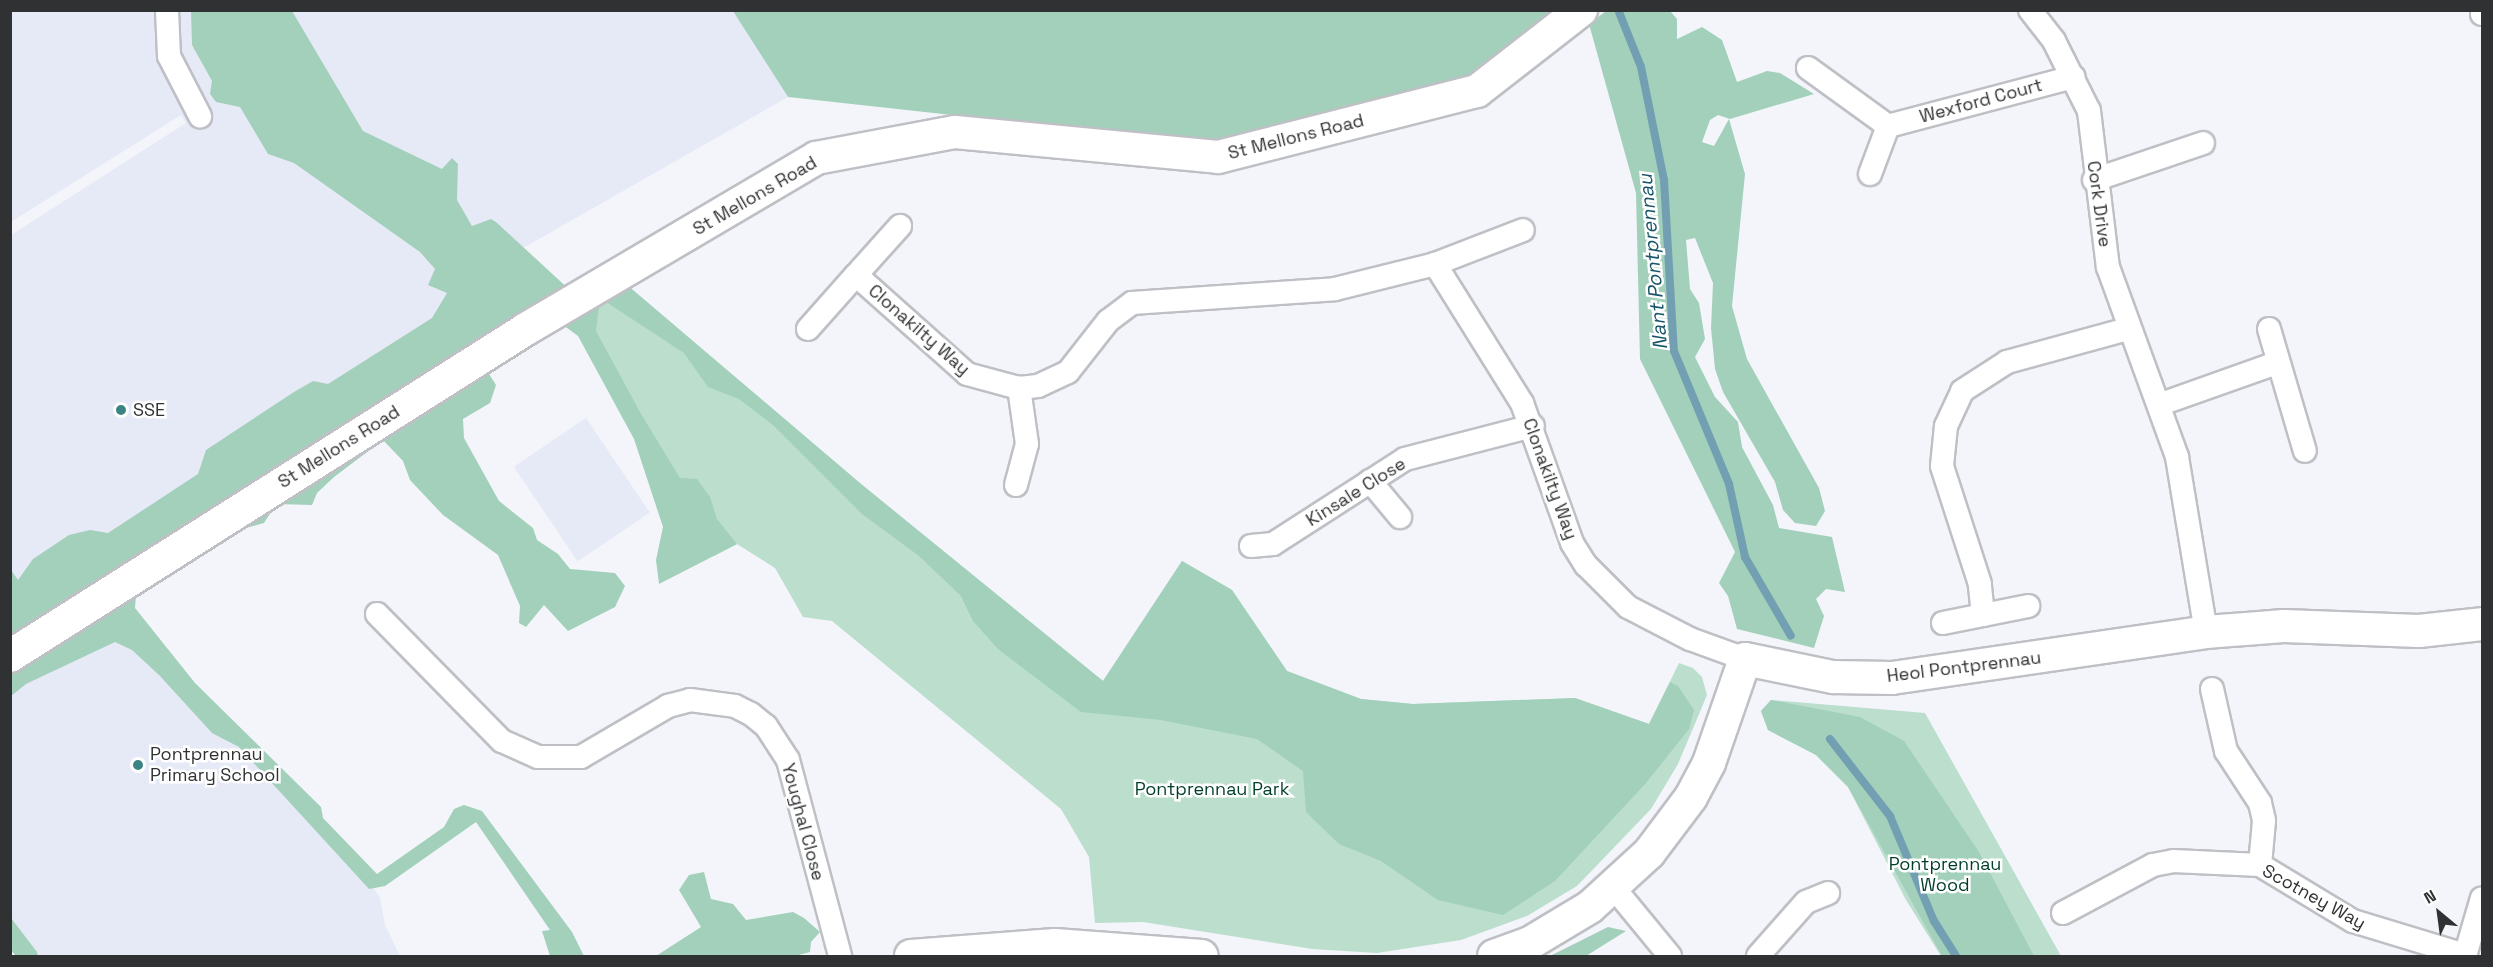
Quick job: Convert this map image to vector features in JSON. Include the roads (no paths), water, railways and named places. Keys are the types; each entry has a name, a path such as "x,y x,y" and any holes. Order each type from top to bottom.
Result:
{"main road":[{"name":"St Mellons Road","path":"10,656 526,328 816,158 955,132 1218,157 1477,91 1581,10"},
{"name":"Heol Pontprennau","path":"1745,659 1833,677 1915,676 2206,632 2284,626 2419,631 2482,624"},
{"path":"1494,957 1556,928 1614,888 1649,853 1691,796 1725,723 1745,659"},
{"path":"911,957 1055,945 1202,957"}],"street":[{"path":"167,10 169,56 200,116"},
{"name":"Cork Drive","path":"2030,10 2074,77 2089,111 2094,180 2108,267 2128,329 2161,404 2187,496 2206,632"},
{"path":"1808,68 1888,126 1870,174"},
{"name":"Wexford Court","path":"1888,126 2074,77"},
{"path":"2094,180 2203,143"},
{"name":"Clonakilty Way","path":"808,329 900,226"},
{"name":"Clonakilty Way","path":"856,275 967,374 1019,388 1038,386 1068,372 1108,321 1131,303 1324,290 1435,264 1524,230"},
{"name":"Clonakilty Way","path":"1435,264 1505,372 1533,426 1572,543 1605,589 1664,626 1745,659"},
{"path":"1983,615 1980,584 1942,466 1946,426 1962,391 2007,362 2128,329"},
{"path":"2269,329 2277,363 2305,451"},
{"path":"2161,404 2277,363"},
{"path":"1016,485 1027,444 1019,388"},
{"name":"Kinsale Close","path":"1251,546 1273,544 1370,481 1422,452 1533,426"},
{"path":"1370,481 1400,517"},
{"path":"1943,623 2028,606"},
{"name":"Youghal Close","path":"377,614 502,741 528,754 581,757 668,706 690,700 735,706 751,714 766,726 788,760 840,957"},
{"path":"2212,689 2226,751 2260,803 2264,821 2260,865"},
{"name":"Scotney Way","path":"2063,913 2154,864 2173,861 2260,865 2353,921 2465,956"},
{"path":"1614,888 1670,957"},
{"path":"1758,957 1806,902 1828,893"},
{"path":"2465,956 2482,898"}],"waterway":[{"name":"Nant Pontprennau","path":"1619,12 1641,67 1664,180 1674,351 1729,484 1745,557 1791,636"},
{"name":"Nant Pontprennau","path":"1830,739 1890,816 1934,921 1956,956"}],"place":[{"name":"SSE","path":"121,410"},
{"name":"Pontprennau Primary School","path":"138,765"}],"park label":[{"name":"Pontprennau Park","path":"1212,789"},
{"name":"Pontprennau Wood","path":"1945,875"}]}
